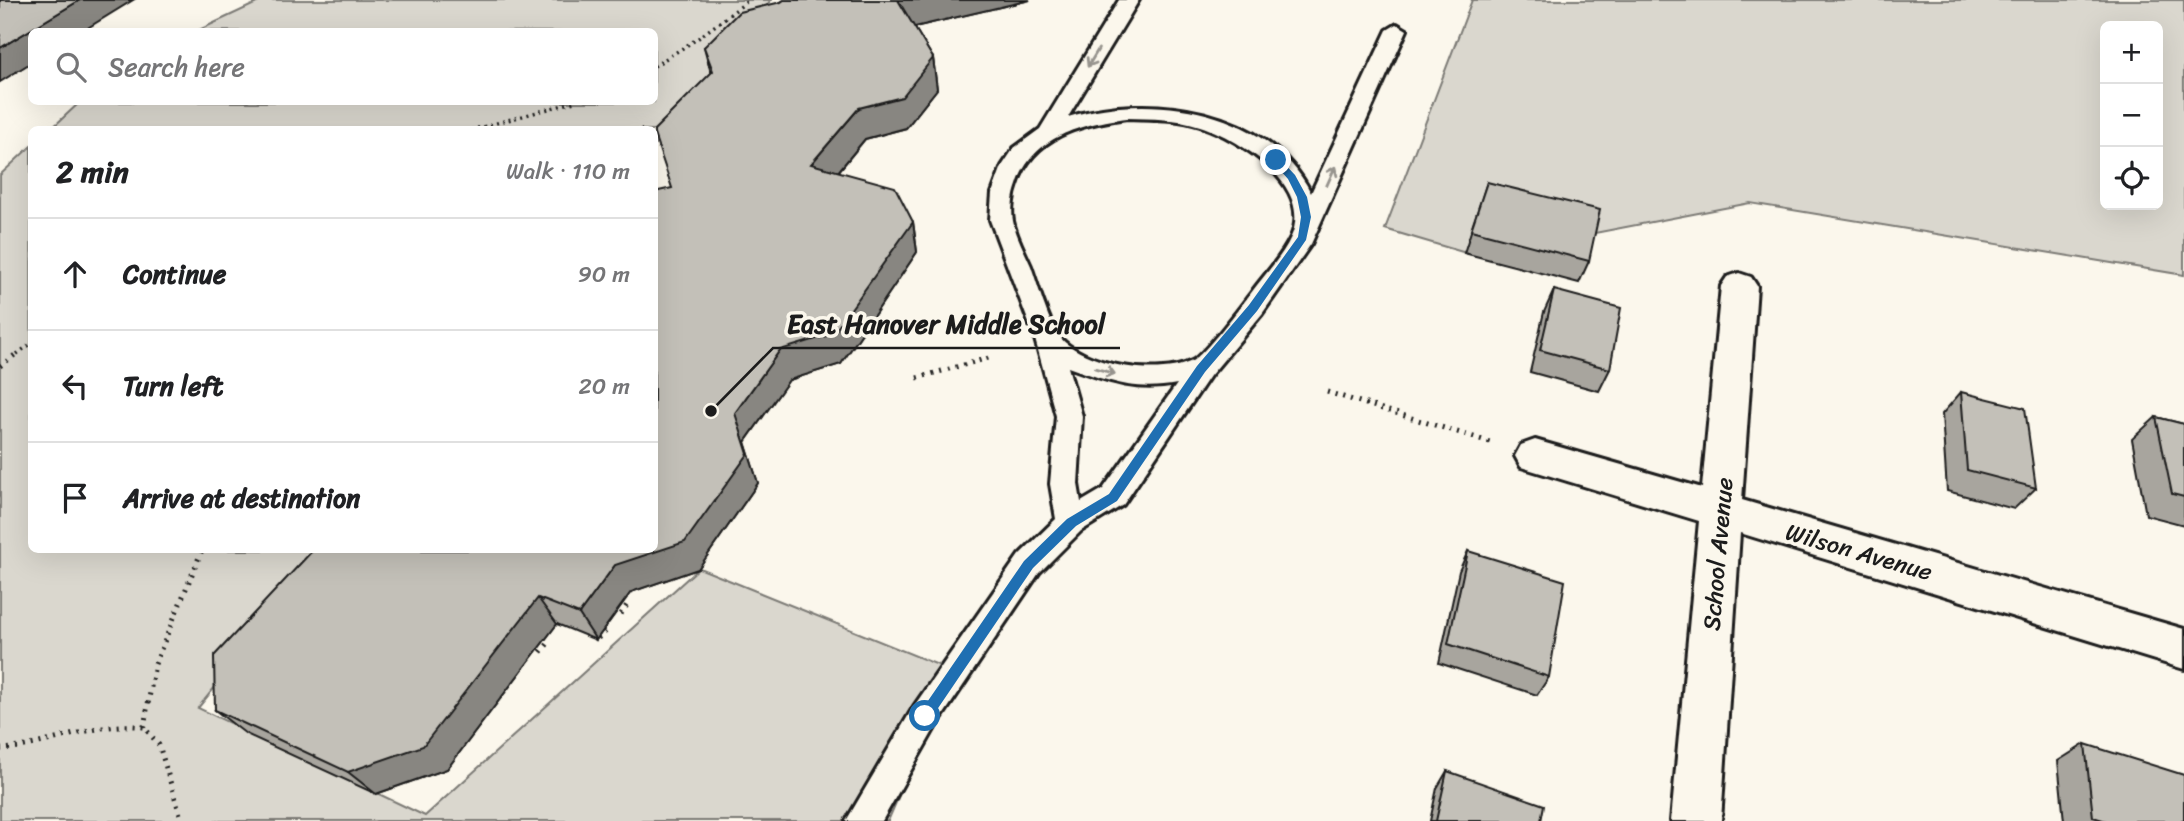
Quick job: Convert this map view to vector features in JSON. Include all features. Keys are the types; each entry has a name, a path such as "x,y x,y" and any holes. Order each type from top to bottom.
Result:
{"street":[{"name":"School Avenue","path":"1696,821 1739,286"},
{"name":"Wilson Avenue","path":"1535,456 2069,612 2184,649"}],"lane":[{"path":"1049,131 1129,0"},
{"path":"863,821 925,716 1029,564 1071,523 1113,497 1201,369 1253,308 1303,238 1396,30"},
{"path":"1071,523 1064,484 1069,416 1046,339 1001,220 1000,201 1004,180 1014,162 1029,145 1049,131 1072,121 1127,111 1179,114 1234,132 1257,145 1292,177 1302,197 1306,217 1303,238"},
{"path":"1046,339 1067,357 1122,376 1153,379 1201,369"}],"path":[{"path":"658,63 697,39 749,0"},
{"path":"486,126 563,105"},
{"path":"0,366 28,346"},
{"path":"917,378 992,357"},
{"path":"1327,392 1535,456"},
{"path":"145,727 155,664 201,553"},
{"path":"621,614 627,605"},
{"path":"598,638 610,628"},
{"path":"541,652 550,641"},
{"path":"0,749 20,748 123,724 145,727 159,745 182,821"}],"shaded area":[{"path":"263,0 771,0 658,140 658,126 54,126 77,105 658,105 658,28 203,28"},
{"path":"1472,0 2184,0 2184,275 1750,203 1476,256 1385,229"},
{"path":"28,149 28,553 324,553 198,708 425,816 699,568 953,671 888,821 0,821 0,175"}],"building":[{"path":"0,0 80,0 33,28 28,28 28,31 0,48"},
{"path":"898,0 933,58 902,97 859,108 811,164 895,187 913,222 833,334 780,350 735,413 748,454 685,542 658,551 658,191 672,188 658,146 658,126 713,71 704,47 739,12 781,2"},
{"path":"1487,182 1600,210 1589,261 1471,230"},
{"path":"1554,290 1621,308 1610,369 1540,350"},
{"path":"1961,392 2025,408 2036,488 1967,470"},
{"path":"2156,417 2184,424 2184,497 2172,494"},
{"path":"1468,551 1565,581 1549,677 1448,644"},
{"path":"310,553 652,553 615,565 579,614 538,598 423,746 348,772 215,710 214,656"},
{"path":"2085,744 2184,775 2184,821 2106,821 2093,817"},
{"path":"1447,771 1544,805 1541,821 1436,821"}],"place":[{"name":"East Hanover Middle School","path":"711,411"}],"route":[{"path":"925,716 1029,564 1071,523 1113,497 1201,369 1253,308 1303,238 1306,217 1302,197 1292,177 1276,160"}]}
